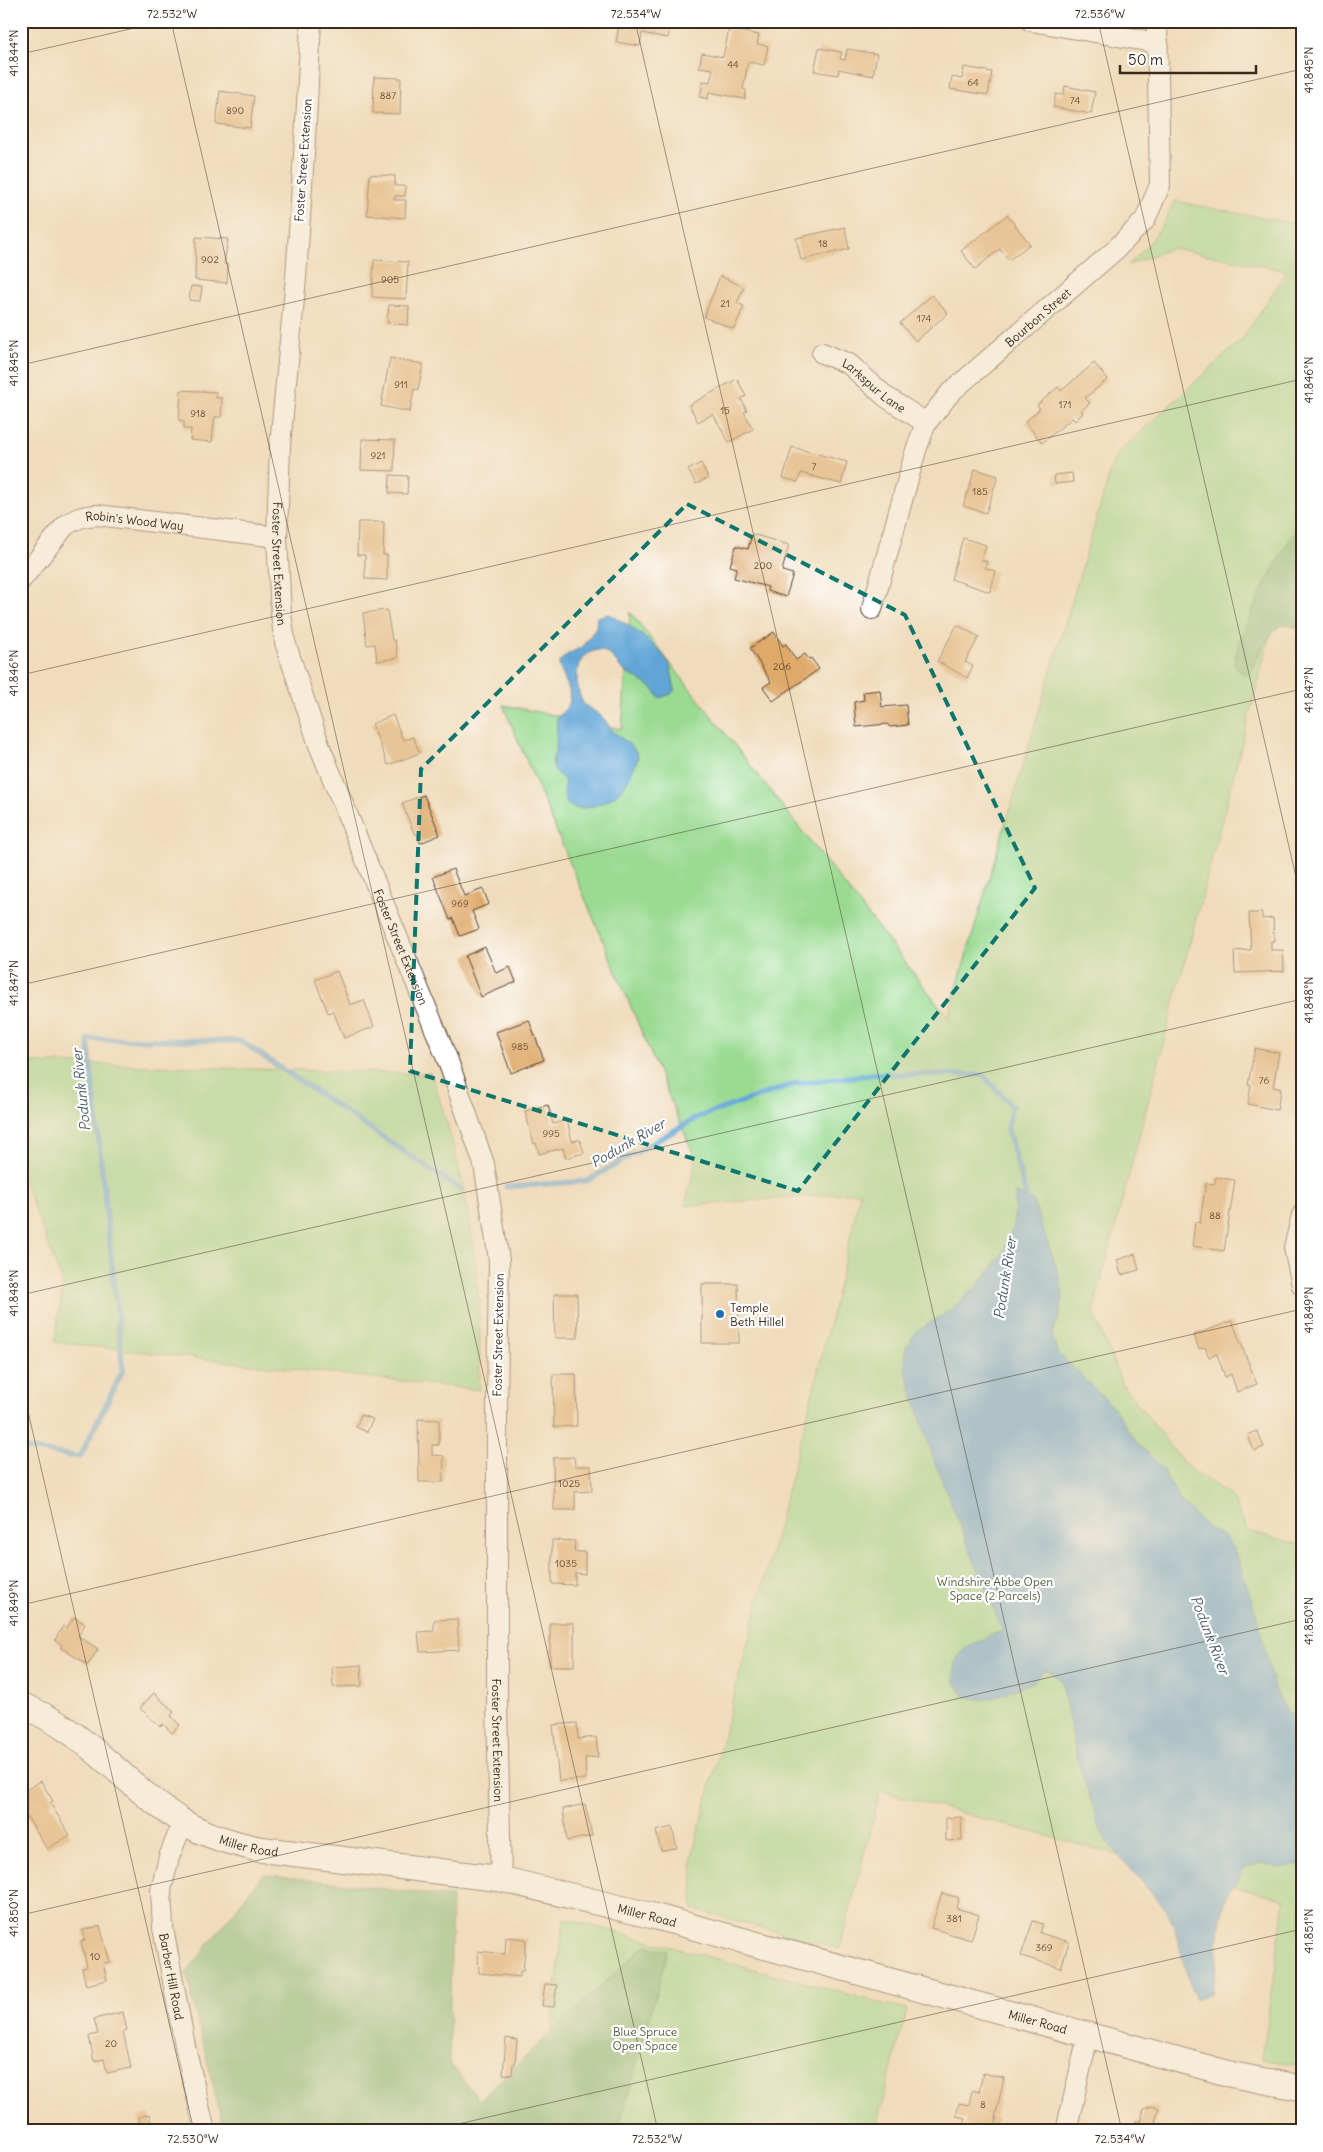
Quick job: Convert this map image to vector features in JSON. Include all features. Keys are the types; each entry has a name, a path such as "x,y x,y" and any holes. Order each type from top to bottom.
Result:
{"street":[{"name":"Foster Street Extension","path":"310,21 306,123 296,268 280,445 277,537 279,590 285,642 318,744 448,1061 484,1164 499,1260 497,1707 501,1879"},
{"path":"1030,21 1158,43"},
{"name":"Bourbon Street","path":"872,609 916,450 926,423 951,392 1114,251 1145,220 1160,185 1157,21"},
{"name":"Larkspur Lane","path":"822,353 849,364 886,398 926,423"},
{"name":"Robin's Wood Way","path":"21,580 62,530 71,522 83,516 97,515 277,537"},
{"path":"1302,1215 1294,1248 1302,1285"},
{"name":"Miller Road","path":"21,1705 45,1714 78,1737 183,1822 221,1840 258,1849 501,1879 656,1916 1234,2075 1302,2088"},
{"name":"Barber Hill Road","path":"183,1822 169,1857 161,1890 163,1928 186,2051 205,2131"},
{"path":"1066,2131 1088,2036"}],"highlighted area":[{"path":"687,504 905,615 1035,888 798,1191 410,1071 421,769"}],"green space":[{"name":"Windshire Abbe Open Space (2 Parcels)","path":"1174,201 1302,225 1302,537 1289,564 1093,1312 1122,1384 1186,1466 1231,1496 1248,1531 1302,1545 1302,2066 1261,2059 1285,1900 880,1791 840,1949 693,1909 692,1856 808,1412 860,1192 685,1206 696,1160 503,705 622,729 630,612 948,1017 1115,456 1243,338 1287,271 1172,248 1128,265 1155,236 1166,219"},
{"path":"1302,523 1302,630 1286,625 1274,631 1252,669 1248,675 1245,675 1234,665 1242,636 1261,592 1294,533"},
{"path":"21,1062 431,1074 456,1154 468,1208 476,1264 479,1304 480,1390 55,1342 63,1284 21,1173"},
{"path":"263,1874 452,1897 449,2062 479,2100 645,1945 668,1951 618,2131 224,2131 186,1973"},
{"name":"Blue Spruce Open Space","path":"564,1918 907,2010 875,2131 540,2131"}],"water":[{"path":"608,614 642,635 659,650 669,663 675,690 671,694 659,698 649,686 624,671 611,656 602,650 591,652 582,659 577,678 581,700 603,718 616,734 635,750 638,758 625,785 613,797 596,805 577,808 570,806 566,802 564,797 564,779 555,772 552,761 556,750 557,719 570,701 569,689 559,666 560,661 568,654 582,647 596,628 597,617"},
{"path":"1015,1192 1033,1201 1060,1278 1063,1296 1060,1315 1052,1333 1057,1352 1114,1408 1135,1440 1162,1469 1181,1502 1209,1529 1226,1538 1236,1554 1256,1613 1275,1692 1285,1708 1302,1725 1302,1864 1279,1868 1262,1863 1245,1868 1226,1898 1222,1913 1212,1992 1196,2000 1189,1983 1175,1930 1168,1912 1107,1842 1099,1826 1076,1754 1061,1680 1046,1669 1033,1682 999,1696 981,1700 964,1696 954,1681 955,1662 966,1647 1002,1630 933,1458 905,1369 906,1347 916,1332 949,1311 979,1285 1003,1252 1014,1225"}],"building":[{"path":"632,21 671,21 668,38 642,33 640,46 616,42 619,26 630,28"},
{"path":"729,29 759,35 757,44 768,46 764,65 748,62 743,89 746,90 745,99 709,92 708,99 700,97 703,81 710,82 713,69 699,67 702,53 723,57"},
{"path":"819,48 842,52 840,59 845,60 847,49 877,54 873,76 839,69 838,75 814,71"},
{"path":"964,67 992,72 988,95 950,89 952,77 962,79"},
{"path":"374,77 401,78 400,114 373,113"},
{"path":"1065,86 1095,92 1091,114 1053,107 1056,94 1063,95"},
{"path":"220,91 254,96 250,128 216,124"},
{"path":"370,174 395,176 395,186 406,186 405,196 395,196 394,200 406,200 405,218 367,215"},
{"path":"1007,215 1030,244 1009,260 1000,249 975,269 961,251"},
{"path":"845,227 849,249 801,260 796,238"},
{"path":"196,237 228,239 224,264 228,265 227,283 195,280"},
{"path":"374,260 408,262 406,299 372,297"},
{"path":"720,276 744,287 737,303 744,306 734,329 704,317"},
{"path":"191,286 202,287 200,301 189,300"},
{"path":"932,295 948,313 916,341 900,323"},
{"path":"389,305 409,306 408,325 387,323"},
{"path":"390,358 423,364 418,390 414,389 410,412 381,406"},
{"path":"1094,363 1108,379 1085,398 1090,403 1081,411 1083,413 1075,421 1072,418 1042,443 1025,422 1040,409 1037,405 1058,387 1061,391"},
{"path":"737,379 746,396 741,399 747,411 744,412 753,429 729,442 713,414 698,422 689,405"},
{"path":"181,390 216,392 216,398 222,398 221,417 215,417 212,442 190,440 191,429 184,429 184,421 179,420"},
{"path":"362,439 395,440 394,471 361,470"},
{"path":"792,447 847,462 841,484 801,473 798,482 783,478"},
{"path":"701,463 708,478 696,484 688,470"},
{"path":"975,469 998,476 986,513 963,506"},
{"path":"1072,473 1073,482 1055,484 1054,475"},
{"path":"390,475 408,476 407,494 389,493"},
{"path":"358,522 384,522 383,555 387,555 387,580 365,579 365,555 357,555"},
{"path":"752,534 789,545 782,571 793,574 786,597 767,591 768,587 734,578 737,568 730,566 736,546 748,549"},
{"path":"963,538 986,545 981,560 987,561 985,568 996,571 990,592 951,579"},
{"path":"387,610 392,640 395,640 398,658 377,661 375,644 367,645 363,613"},
{"path":"957,625 979,637 965,662 973,666 967,678 937,661"},
{"path":"774,632 783,646 786,644 796,660 805,654 809,659 811,658 819,669 773,701 763,687 771,682 750,648"},
{"path":"880,690 882,707 906,705 908,725 890,727 887,724 856,727 854,702 864,700 863,692"},
{"path":"393,715 403,740 413,737 420,753 388,765 372,724"},
{"path":"424,795 440,835 420,843 402,803"},
{"path":"453,869 464,896 483,889 489,904 472,911 479,929 460,936 453,918 450,920 433,877"},
{"path":"1249,913 1262,913 1262,919 1273,918 1274,941 1271,941 1271,950 1283,950 1284,971 1235,973 1234,951 1251,950"},
{"path":"485,947 496,973 510,967 516,982 481,997 465,956"},
{"path":"337,971 350,1005 364,1000 374,1027 344,1038 333,1011 328,1013 315,980"},
{"path":"529,1020 544,1060 511,1073 496,1032"},
{"path":"1255,1048 1279,1053 1273,1087 1281,1089 1277,1110 1248,1104 1251,1085 1248,1085"},
{"path":"548,1105 553,1124 567,1120 572,1141 580,1140 584,1153 566,1158 563,1148 539,1154 536,1143 534,1144 525,1111"},
{"path":"1216,1177 1235,1180 1224,1251 1192,1246 1195,1222 1200,1223 1206,1183 1215,1184"},
{"path":"1135,1254 1139,1270 1121,1275 1117,1260"},
{"name":"Temple Beth Hillel","path":"702,1284 738,1284 739,1343 702,1343"},
{"path":"554,1294 577,1294 578,1338 555,1338"},
{"path":"1232,1321 1257,1384 1237,1392 1231,1374 1225,1377 1217,1354 1209,1357 1205,1347 1199,1349 1194,1335"},
{"path":"553,1374 576,1374 577,1426 554,1427"},
{"path":"361,1415 373,1419 367,1432 356,1427"},
{"path":"418,1419 439,1420 439,1445 432,1445 432,1455 444,1456 443,1482 419,1482"},
{"path":"1257,1431 1264,1447 1254,1451 1248,1435"},
{"path":"574,1457 575,1466 591,1466 592,1491 575,1492 575,1510 554,1510 553,1458"},
{"path":"552,1540 575,1541 574,1552 585,1552 585,1574 575,1573 575,1585 552,1584"},
{"path":"74,1617 85,1624 78,1636 98,1649 88,1665 60,1647 62,1645 55,1640 63,1626 67,1628"},
{"path":"457,1619 459,1650 420,1652 418,1632 434,1631 434,1620"},
{"path":"550,1623 574,1623 574,1666 550,1666"},
{"path":"361,1665 362,1686 333,1687 332,1667"},
{"path":"154,1693 174,1712 171,1716 180,1725 172,1733 163,1724 160,1727 140,1708"},
{"path":"577,1723 578,1739 596,1737 598,1757 585,1758 586,1779 559,1781 553,1725"},
{"path":"41,1781 53,1801 50,1803 70,1835 47,1849 27,1817 21,1821 21,1793"},
{"path":"585,1804 592,1836 567,1841 563,1809"},
{"path":"961,1817 962,1840 946,1841 946,1818"},
{"path":"672,1827 677,1848 661,1851 656,1831"},
{"path":"942,1893 959,1898 956,1908 979,1915 971,1940 931,1928"},
{"path":"1033,1921 1043,1924 1040,1933 1069,1942 1061,1968 1021,1956"},
{"path":"100,1926 110,1962 103,1963 107,1980 86,1985 82,1968 87,1967 81,1941 85,1940 83,1930"},
{"path":"506,1937 526,1939 523,1971 520,1971 520,1977 479,1973 478,1951 505,1954"},
{"path":"545,1984 557,1985 554,2007 542,2006"},
{"path":"123,2012 127,2030 123,2031 131,2068 107,2073 104,2059 94,2061 89,2036 98,2034 94,2019"},
{"path":"506,2038 517,2040 512,2075 503,2074"},
{"path":"983,2073 1004,2078 994,2131 964,2125 966,2118 956,2116 959,2103 969,2105 972,2090 979,2092"},
{"path":"1152,2106 1159,2108 1154,2126 1167,2131 1133,2131 1136,2121 1140,2122 1144,2109"},
{"path":"149,2114 152,2128 160,2126 161,2131 142,2131 138,2117"}],"waterway":[{"name":"Podunk River","path":"21,1448 80,1457 123,1370 88,1039 241,1041 461,1190"},
{"name":"Podunk River","path":"506,1187 587,1181 698,1117 794,1084 874,1074 983,1075 1012,1106 1007,1128 1027,1199 1027,1205"}],"place":[{"name":"Temple Beth Hillel","path":"720,1314"}]}
